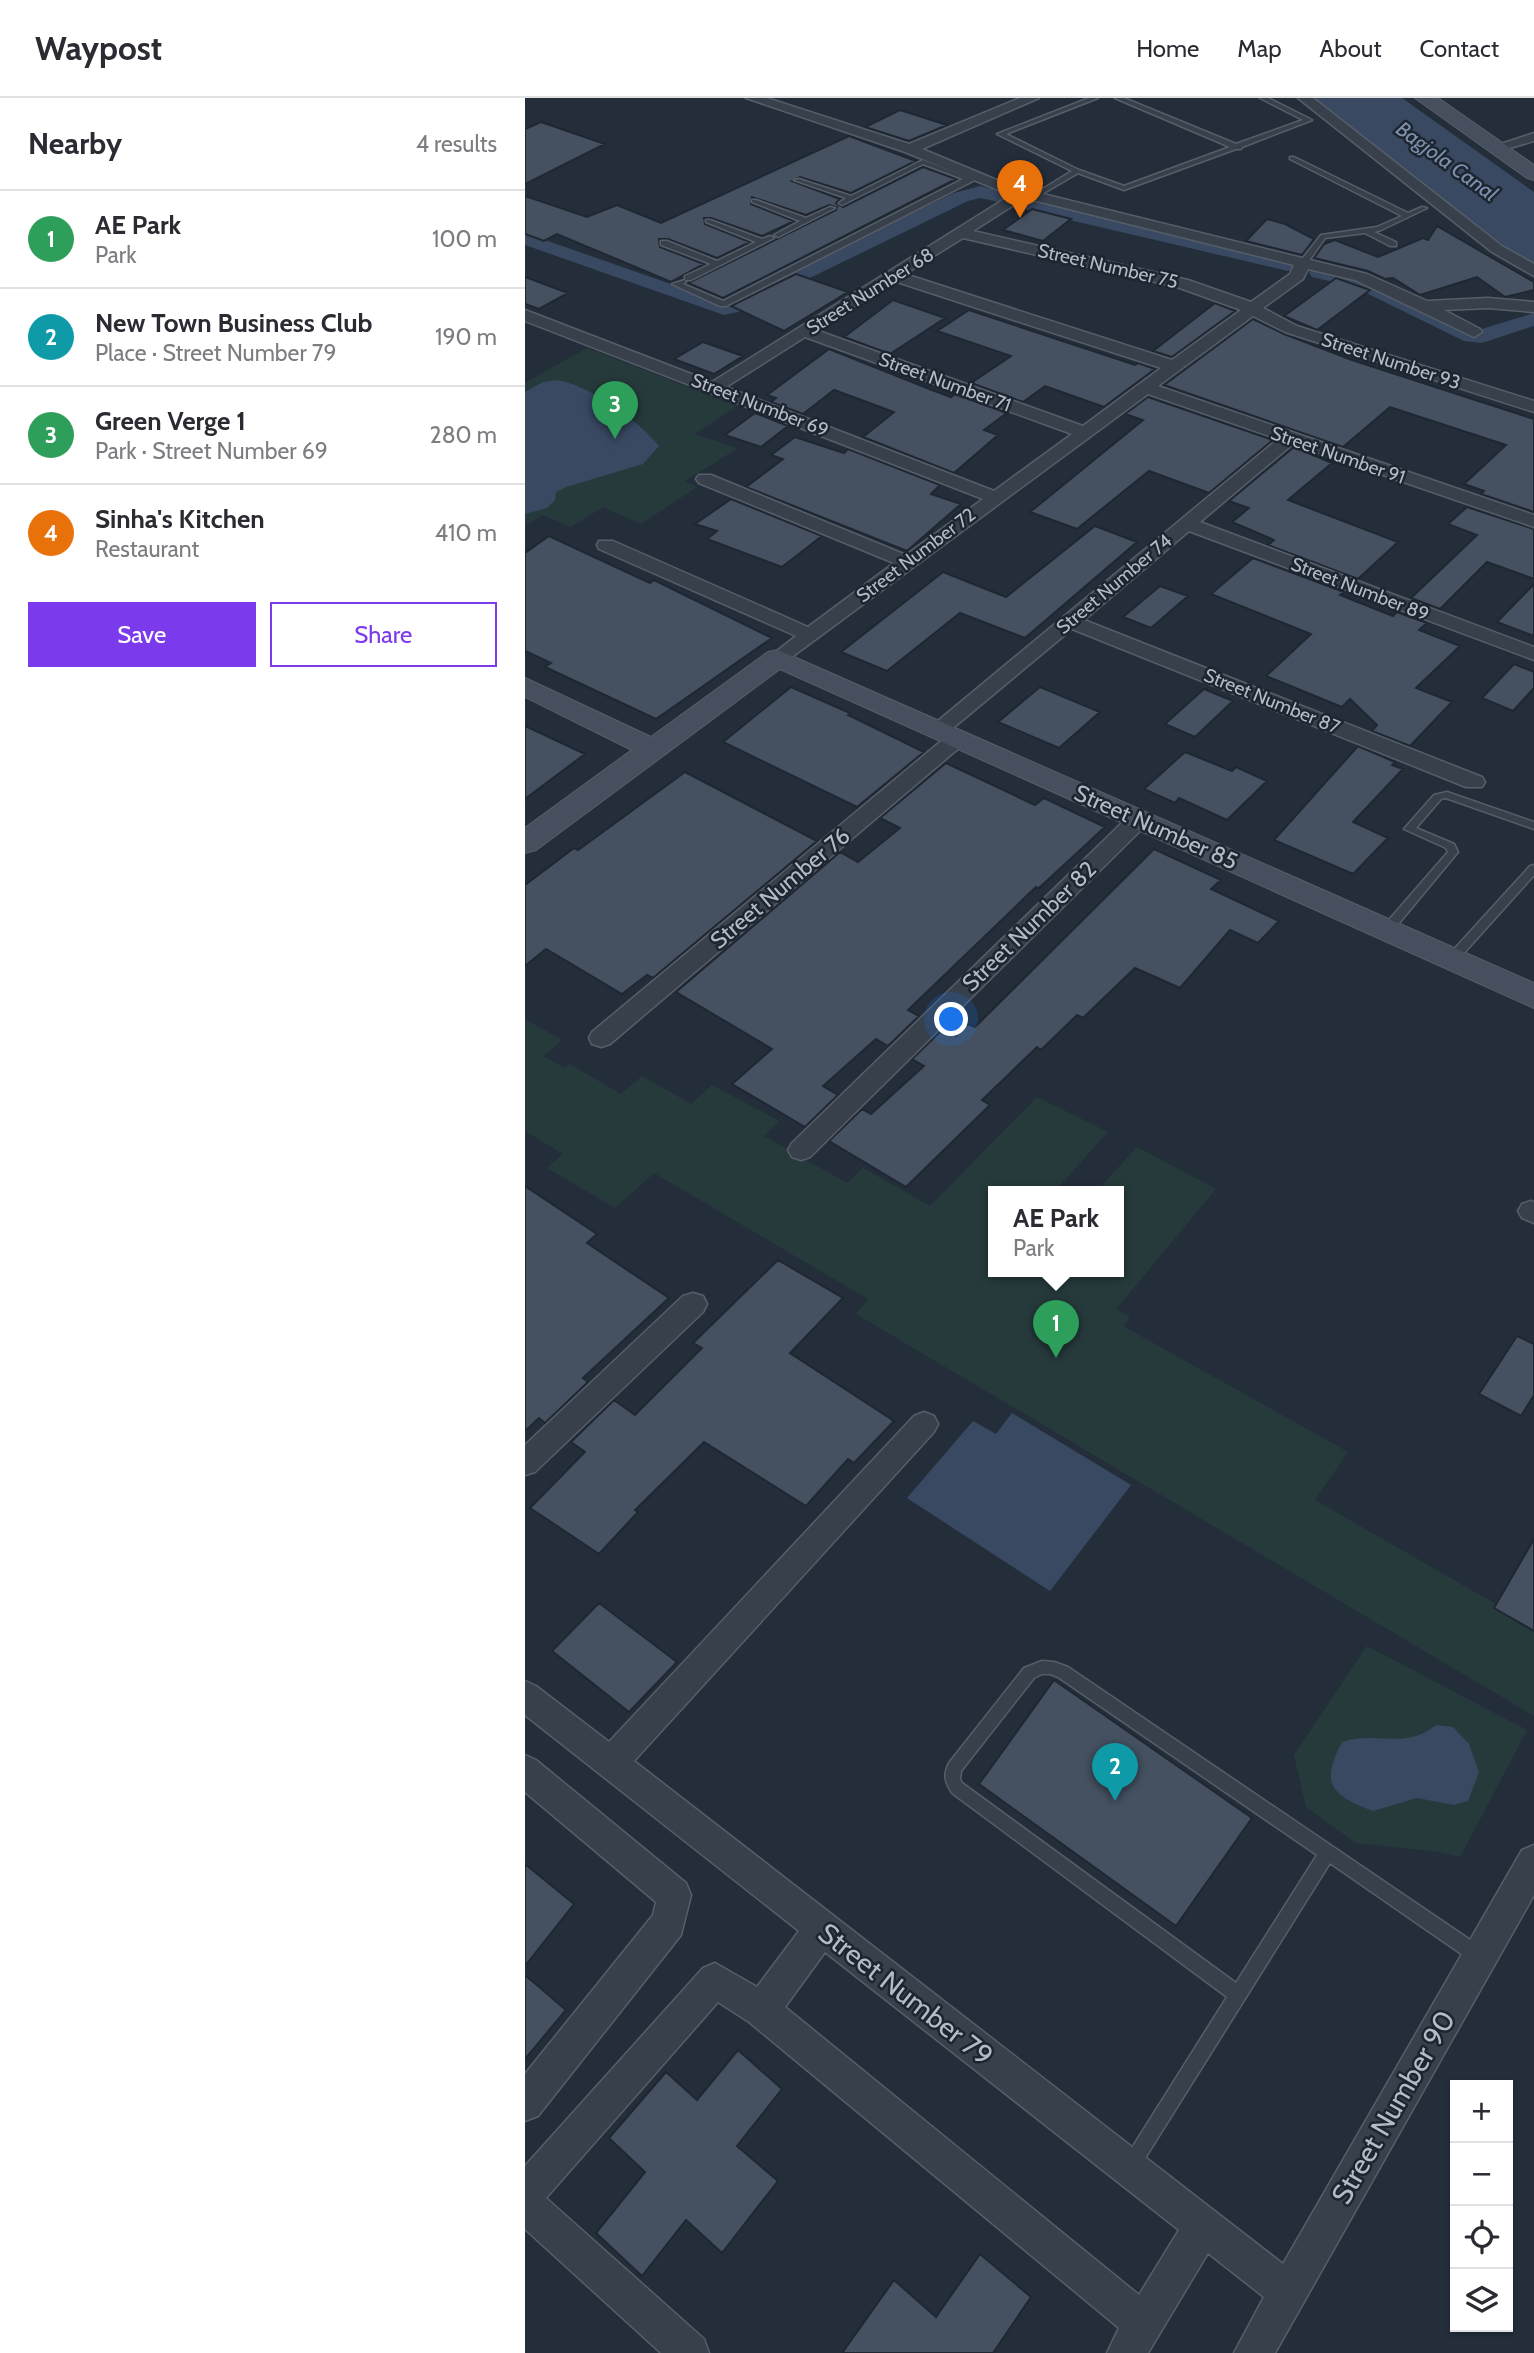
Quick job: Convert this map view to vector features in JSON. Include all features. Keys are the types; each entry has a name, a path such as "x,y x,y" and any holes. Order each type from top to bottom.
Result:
{"street":[{"path":"753,98 910,149 1006,189 1371,281 1474,332"},
{"path":"910,149 1032,98"},
{"path":"1305,98 1497,249 1534,271"},
{"path":"1425,98 1534,174"},
{"path":"1501,151 1534,137"},
{"path":"1501,151 1534,146"},
{"name":"Street Number 68","path":"715,387 962,233 1029,195"},
{"name":"Street Number 75","path":"962,233 1182,283 1251,308"},
{"name":"Street Number 72","path":"525,844 1297,276 1303,263"},
{"path":"895,276 1172,366"},
{"path":"1425,306 1488,303 1534,307"},
{"name":"Street Number 93","path":"1251,308 1291,329 1534,407"},
{"name":"Street Number 69","path":"525,315 994,497"},
{"name":"Street Number 71","path":"805,332 1084,432"},
{"name":"Street Number 91","path":"1144,387 1534,522"},
{"name":"Street Number 74","path":"949,733 1070,621 1289,439"},
{"path":"705,479 907,562"},
{"name":"Street Number 89","path":"1187,524 1534,654"},
{"path":"606,545 810,635"},
{"name":"Street Number 87","path":"1070,621 1474,782"},
{"name":"Street Number 85","path":"778,658 1534,996"},
{"path":"525,686 653,749"},
{"name":"Street Number 76","path":"601,1038 949,733"},
{"name":"Street Number 82","path":"801,1150 1138,820"},
{"path":"525,1463 693,1304"},
{"path":"611,1763 924,1424"},
{"name":"Street Number 79","path":"525,1696 1287,2291"},
{"path":"525,1770 674,1895 669,1923 525,2103"},
{"name":"Street Number 90","path":"1253,2353 1534,1862"},
{"path":"761,2010 821,1928"},
{"path":"525,2194 715,1980 761,2010 1135,2338 1203,2226"},
{"path":"525,2204 691,2353"}],"lane":[{"path":"1095,98 1000,135 1077,171 1124,188 1310,120 1263,98"},
{"path":"1118,98 1238,148"},
{"path":"1127,102 1140,98"},
{"path":"1292,158 1408,216"},
{"path":"842,203 923,162 1006,189"},
{"path":"1029,195 1077,171"},
{"path":"832,208 676,284 723,304 969,179"},
{"path":"797,180 851,198"},
{"path":"754,201 806,221"},
{"path":"1303,263 1322,236 1379,229 1424,208"},
{"path":"708,221 762,242"},
{"path":"1366,231 1393,244"},
{"path":"664,243 717,264"},
{"path":"1387,931 1453,852 1450,846 1409,829 1439,797 1447,795 1534,827"},
{"path":"1451,960 1534,868"},
{"path":"1238,1995 969,1799 952,1780 954,1768 1029,1673 1039,1667 1051,1667 1480,1957"},
{"path":"1129,2168 1327,1853"}],"green space":[{"path":"587,348 737,406 695,434 738,448 685,481 697,487 641,524 603,507 571,527 543,515 525,526 525,383"},
{"path":"525,1019 562,1040 543,1056 565,1068 570,1064 621,1094 642,1076 691,1104 712,1085 779,1121 764,1136 847,1183 863,1168 930,1206 1037,1097 1108,1132 1059,1186 988,1186 988,1277 1124,1277 1124,1186 1101,1186 1137,1147 1216,1189 1116,1309 1130,1317 1123,1326 1348,1452 1315,1500 1534,1626 1534,1716 856,1314 868,1299 654,1173 615,1208 547,1168 563,1154 525,1131"},
{"path":"1367,1646 1527,1730 1460,1857 1440,1852 1356,1843 1306,1807 1294,1755"}],"water":[{"name":"Bagjola Canal","path":"1310,98 1402,98 1534,192 1534,268"},
{"path":"557,380 598,396 639,426 659,446 643,464 566,487 556,492 555,500 547,508 525,514 525,392 543,382"},
{"path":"1012,1413 1131,1485 1050,1591 907,1498 973,1421 996,1434"},
{"path":"1436,1725 1453,1727 1469,1744 1479,1772 1468,1801 1454,1805 1417,1798 1373,1811 1347,1799 1333,1786 1332,1768 1342,1742 1367,1738 1413,1737"}],"building":[{"path":"900,110 947,125 909,141 865,127"},
{"path":"541,122 605,144 525,184 525,129"},
{"path":"849,136 916,161 851,193 800,177 792,181 840,199 836,203 843,207 923,167 956,179 723,298 688,283 836,210 837,207 829,205 806,215 752,197 751,204 794,221 762,236 704,218 705,224 750,242 717,258 668,239 659,239 660,247 704,264 671,282 557,234 544,241 525,234 525,196 587,217 617,205 661,223"},
{"path":"1032,209 1071,219 1043,241 1003,230"},
{"path":"1267,219 1285,224 1314,239 1302,255 1246,241"},
{"path":"1437,226 1534,282 1534,290 1505,297 1477,277 1420,295 1393,278 1385,279 1368,271 1314,258 1324,244 1335,240 1378,257 1423,238 1428,240"},
{"path":"796,274 848,292 784,331 731,306"},
{"path":"525,277 568,293 539,309 525,304"},
{"path":"1336,278 1370,290 1317,330 1284,316"},
{"path":"893,300 945,318 890,354 844,337"},
{"path":"1215,303 1235,311 1172,357 1153,351"},
{"path":"969,310 1135,365 1138,363 1155,369 1104,407 1045,386 1023,402 971,383 1011,356 937,331"},
{"path":"1253,319 1352,360 1534,419 1534,512 1481,494 1484,491 1464,484 1506,445 1390,407 1343,447 1164,385"},
{"path":"703,342 743,356 714,374 674,359"},
{"path":"829,349 951,397 955,394 1007,413 984,430 998,435 954,473 863,437 894,412 834,390 803,414 771,402 776,398 767,395"},
{"path":"1148,397 1273,440 1209,493 1149,471 1077,529 1030,512 1143,420 1125,414"},
{"path":"755,413 788,426 761,447 725,435"},
{"path":"795,437 844,453 848,449 940,485 931,494 961,504 907,551 746,487 783,459 771,455"},
{"path":"1294,447 1332,463 1288,500 1398,542 1358,579 1268,545 1274,540 1232,522 1249,508 1229,501"},
{"path":"731,499 822,536 782,567 707,539 717,531 695,524"},
{"path":"1467,507 1534,529 1534,579 1487,562 1440,609 1411,598 1477,535 1448,524"},
{"path":"1095,526 1137,542 1025,638 960,613 887,671 841,652 943,572 1006,597"},
{"path":"549,536 650,583 654,580 772,638 656,719 545,667 551,663 525,651 525,553"},
{"path":"1253,558 1344,592 1340,595 1393,616 1397,612 1427,623 1419,630 1460,646 1416,688 1452,702 1410,746 1372,731 1377,725 1350,699 1342,707 1266,676 1311,634 1211,594"},
{"path":"1534,584 1534,636 1497,622"},
{"path":"1160,586 1188,596 1151,628 1123,617"},
{"path":"1514,664 1534,672 1534,688 1513,711 1482,698"},
{"path":"791,687 850,713 848,715 924,752 857,807 723,742"},
{"path":"1040,687 1100,712 1059,748 998,722"},
{"path":"1204,689 1233,701 1195,737 1165,724"},
{"path":"525,726 585,754 525,799"},
{"path":"1358,746 1395,762 1392,765 1403,769 1353,822 1388,838 1353,874 1274,840"},
{"path":"1185,752 1232,771 1236,767 1267,781 1227,820 1179,798 1175,803 1144,789"},
{"path":"946,763 1035,805 1044,798 1105,827 1039,888 1036,887 908,1010 919,1016 888,1046 876,1039 823,1086 838,1095 805,1127 732,1084 772,1049 676,992 840,852 858,862 900,828 880,818"},
{"path":"685,772 817,841 653,978 647,975 622,994 546,949 525,966 525,885"},
{"path":"1154,849 1221,880 1211,889 1279,921 1258,943 1230,930 1180,988 1135,968 1083,1018 1077,1015 1041,1050 1037,1047 982,1100 990,1105 906,1187 829,1141 862,1109 871,1114 924,1066 912,1059 943,1029 956,1036 968,1024 975,1027"},
{"path":"525,1186 597,1234 587,1243 669,1298 583,1378 588,1382 545,1423 539,1418 525,1431"},
{"path":"778,1260 843,1298 790,1353 894,1421 854,1463 848,1459 806,1506 704,1442 635,1510 638,1512 599,1554 530,1508 585,1452 571,1442 614,1400 635,1415 702,1348 693,1343"},
{"path":"1517,1336 1534,1344 1534,1395 1521,1416 1479,1394"},
{"path":"1534,1539 1534,1631 1494,1608"},
{"path":"599,1603 677,1662 629,1712 552,1651"},
{"path":"1054,1680 1252,1818 1176,1926 979,1784"},
{"path":"525,1864 574,1904 525,1966"},
{"path":"525,1975 566,2010 525,2059"},
{"path":"738,2050 782,2089 737,2146 778,2181 722,2253 686,2220 642,2276 596,2233 645,2172 609,2138 666,2072 697,2100"},
{"path":"980,2254 1031,2297 993,2353 842,2353 894,2280 936,2317"}],"waterway":[{"path":"525,239 724,309 735,307 961,197 980,192 1004,197"},
{"path":"1034,206 1288,265"},
{"path":"1319,273 1361,283 1471,337 1482,337 1534,319"}],"place":[{"name":"Sinha's Kitchen","path":"1020,218"},
{"name":"Green Verge 1","path":"615,439"},
{"name":"AE Park","path":"1056,1358"},
{"name":"New Town Business Club","path":"1115,1801"}]}
